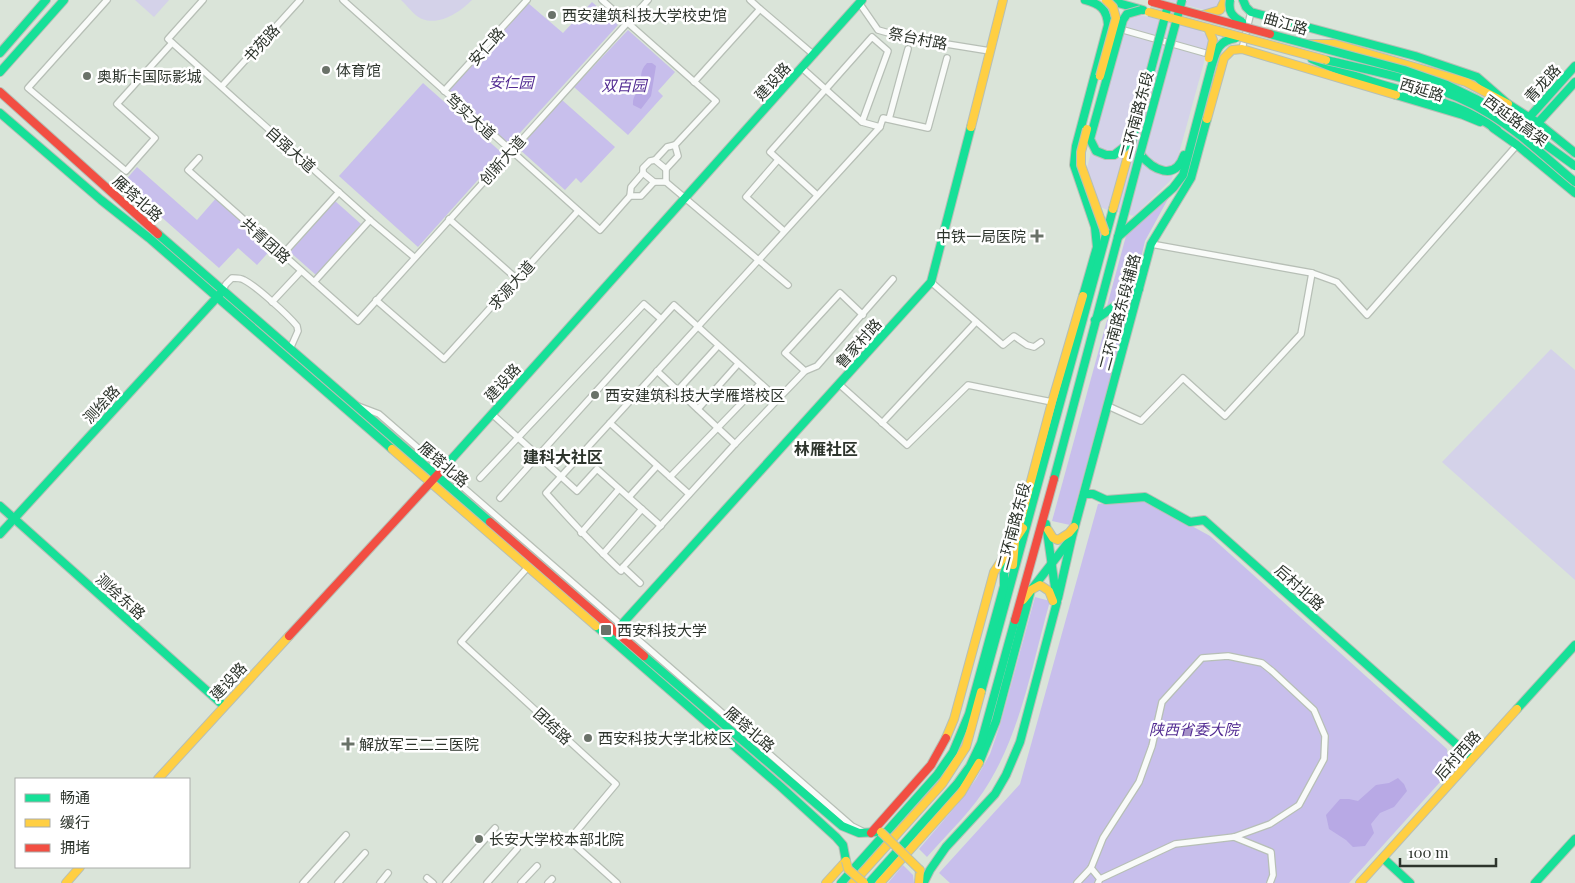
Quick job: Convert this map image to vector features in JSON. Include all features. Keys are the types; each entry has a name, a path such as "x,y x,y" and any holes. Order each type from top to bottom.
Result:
{"main road":[{"path":"0,53 46,0"},
{"path":"0,72 64,0"},
{"name":"鲁家村路","path":"616,631 931,282 1003,0"},
{"name":"曲江路","path":"1085,0 1104,1 1145,11 1302,54 1378,72"},
{"name":"曲江路","path":"1148,0 1382,65"},
{"name":"二环南路东段","path":"853,883 942,784 966,746 1169,0"},
{"name":"二环南路东段","path":"1050,491 1094,320 1182,0"},
{"path":"1203,16 1220,10 1225,0"},
{"path":"1230,0 1229,8 1232,16 1251,28"},
{"path":"1243,0 1251,12"},
{"path":"1098,263 1095,227 1074,165 1076,146 1108,26 1104,1"},
{"path":"1104,1 1113,7 1116,18 1081,152 1081,166 1105,232"},
{"name":"建设路","path":"159,778 437,475 861,2"},
{"path":"1132,141 1114,155 1096,151 1090,139 1123,20 1127,14 1145,11"},
{"name":"西延路","path":"1251,12 1415,56 1477,77 1508,104 1529,117"},
{"path":"1140,154 1147,163 1160,172 1171,171 1182,162 1213,40 1208,28"},
{"path":"1117,237 1173,188 1183,174 1221,42 1226,39 1244,38"},
{"path":"1306,44 1335,44 1440,74 1466,82 1508,104"},
{"path":"1224,58 1232,50 1242,49"},
{"name":"西延路","path":"1242,49 1462,115 1497,130 1575,192"},
{"path":"1302,54 1340,72 1469,111 1486,120 1497,130"},
{"name":"二环南路东段辅路","path":"923,883 933,864 995,794 1020,742 1072,537 1151,244 1191,178 1224,58"},
{"name":"西延路高架","path":"1382,65 1442,84 1481,101 1532,133 1575,166"},
{"name":"青龙路","path":"1509,139 1575,66"},
{"name":"西延路高架","path":"1378,72 1431,88 1478,107 1503,123 1575,182"},
{"name":"青龙路","path":"1517,145 1575,82"},
{"name":"雁塔北路","path":"0,92 220,294 290,349 353,405 437,475 528,567 616,631 836,837 843,845 848,869 864,883"},
{"name":"雁塔北路","path":"0,112 437,475 842,826 850,832 881,832"},
{"path":"1529,117 1575,153"},
{"path":"841,883 937,776 953,752 969,714 1004,586 1004,574 1097,247"},
{"path":"1094,320 1139,289"},
{"name":"测绘路","path":"0,534 220,294"},
{"path":"1019,608 1024,598 1046,525 1050,505 1050,491"},
{"path":"869,883 957,784 970,766 981,744 1050,491"},
{"name":"后村北路","path":"1084,494 1092,494 1106,500 1145,497 1190,522 1204,520 1472,758"},
{"name":"测绘东路","path":"0,506 224,706"},
{"path":"868,833 931,765 943,744 954,719 994,572 1029,519"},
{"path":"1046,525 1053,538 1058,540 1076,526"},
{"path":"1046,525 1057,602"},
{"path":"1024,598 1072,537"},
{"path":"1011,583 1014,541"},
{"path":"1004,574 1010,578 1011,583"},
{"path":"923,883 920,870 881,832 887,821 936,765 953,736 961,714 997,577 1004,574"},
{"path":"880,883 961,793 982,759 996,721 1031,590 1040,585 1045,587 1053,596 1053,601 1016,739 1000,773 983,800 920,870"},
{"name":"后村西路","path":"1360,883 1575,645"},
{"path":"1535,883 1575,839"},
{"path":"1383,858 1410,883"},
{"path":"826,883 846,860"},
{"path":"66,883 79,868"}],"street":[{"path":"107,0 28,88 126,172 155,138 117,104 203,0"},
{"name":"书苑路","path":"222,86 300,0"},
{"name":"笃实大道","path":"343,0 600,230 630,196"},
{"name":"安仁路","path":"444,91 527,0"},
{"path":"602,0 716,101 675,145 667,147 655,160 650,161 644,168 643,173 630,187 630,196 641,196 654,182"},
{"name":"创新大道","path":"358,321 648,0"},
{"path":"750,0 814,55"},
{"name":"祭台村路","path":"861,2 878,30 903,37 990,52"},
{"path":"694,82 760,9"},
{"path":"1242,49 1251,12"},
{"path":"1108,26 1224,58"},
{"path":"817,195 770,152 872,37 888,51 862,122"},
{"name":"自强大道","path":"170,41 414,257"},
{"path":"889,119 908,49"},
{"path":"893,279 817,366 805,371 735,444 621,571 581,533 546,493 880,127 883,118 928,128 947,58"},
{"path":"802,68 862,122 880,127"},
{"path":"666,182 666,169 678,156 675,145"},
{"path":"1151,244 1312,273 1337,282 1367,315 1517,145"},
{"name":"共青团路","path":"199,158 188,170 358,321"},
{"path":"655,160 666,169"},
{"path":"778,160 746,197 784,231"},
{"path":"643,173 654,182 666,182 686,197 788,285"},
{"path":"283,254 339,192"},
{"name":"求源大道","path":"376,300 444,359 578,211"},
{"path":"449,219 517,279"},
{"path":"314,282 370,220"},
{"path":"272,302 301,271"},
{"path":"1108,406 1141,422 1183,378 1225,416 1301,334 1312,273"},
{"path":"220,294 232,278 238,278 249,283 297,326 298,331 290,349"},
{"path":"931,282 1002,345 1014,336 1034,348 1041,342"},
{"path":"805,371 785,353 840,293 863,315"},
{"path":"480,478 644,304 661,319"},
{"path":"500,498 674,305 778,400"},
{"path":"882,423 976,322"},
{"path":"678,390 718,346"},
{"path":"698,409 738,364"},
{"path":"657,371 735,444"},
{"path":"670,477 760,384"},
{"path":"839,384 907,445 968,386 1052,402"},
{"path":"492,414 577,491 597,469 661,526"},
{"path":"610,423 689,494"},
{"path":"629,497 658,466"},
{"path":"581,533 619,489"},
{"path":"603,554 642,509"},
{"name":"团结路","path":"528,567 461,642 616,784 569,840 618,883"},
{"path":"623,567 640,584"},
{"path":"1077,883 1091,868 1103,838 1139,782 1152,746 1162,702 1202,658 1228,656 1262,663 1314,710 1325,736 1324,759 1299,805 1270,824 1234,837 1176,844 1099,881 1091,868"},
{"path":"446,883 495,828"},
{"path":"303,883 346,835"},
{"path":"1234,837 1271,852 1273,875 1270,883"},
{"path":"487,883 517,849"},
{"path":"338,883 365,853"},
{"path":"522,883 538,866"},
{"path":"380,883 388,873"},
{"path":"427,878 432,883"}],"shaded area":[{"path":"135,0 169,0 154,17"},
{"path":"401,0 472,0 449,17 429,21 416,15"},
{"path":"1165,0 1223,0 1222,4 1209,11"},
{"path":"1136,14 1198,29 1206,35 1209,44 1172,179 1134,216 1099,206 1087,168 1124,21"},
{"path":"647,63 652,63 656,66 651,96 641,109 633,105 633,101 640,87 642,71"},
{"path":"1551,349 1575,370 1575,580 1442,462"},
{"path":"1398,778 1404,784 1407,791 1394,807 1380,813 1371,824 1374,833 1365,846 1353,847 1329,829 1326,815 1340,799 1358,801 1376,785 1389,783"}],"green space":[{"name":"安仁园","path":"592,2 618,25 508,146 448,92 528,3 563,33"},
{"name":"双百园","path":"628,30 675,72 658,91 663,96 628,135 574,87"},
{"path":"423,83 502,153 418,247 339,176"},
{"path":"562,100 615,147 581,183 576,178 565,190 518,148"},
{"path":"137,167 197,220 218,196 274,246 257,265 238,248 219,268 123,183"},
{"path":"1169,197 1145,241 1135,284 1107,306 1126,236"},
{"path":"335,201 361,224 316,275 290,252"},
{"path":"1132,299 1070,525 1052,521 1107,320"},
{"name":"陕西省委大院","path":"1143,499 1210,536 1447,749 1450,771 1349,883 950,883 939,873 1020,784 1098,504"},
{"path":"1035,597 1050,601 1026,693 1010,739 984,791 969,811 927,857 919,849 961,800 990,754 1000,725"},
{"path":"903,865 913,875 914,883 888,883"}],"traffic: fast":[{"path":"0,53 46,0"},
{"path":"0,72 64,0"},
{"path":"440,472 862,0"},
{"path":"1083,296 1097,247 1095,227 1074,165 1076,146 1108,25 1102,8 1095,3 1085,0"},
{"path":"1107,0 1143,10"},
{"path":"1140,154 1182,0"},
{"path":"1230,0 1232,13 1242,22"},
{"path":"1243,0 1251,12 1415,56 1477,77 1508,104 1538,123 1575,153"},
{"path":"1141,10 1127,14 1123,20 1090,139 1096,151 1106,155 1114,155 1132,141 1167,9"},
{"path":"1270,34 1404,70 1447,85 1506,116 1575,166"},
{"path":"1211,68 1218,48 1230,39 1236,38"},
{"path":"1312,59 1361,78 1446,104 1472,115 1497,130"},
{"path":"1326,60 1430,86 1469,103 1511,129 1575,182"},
{"path":"1518,130 1575,66"},
{"path":"1118,237 1173,188 1183,175 1211,68"},
{"path":"1527,135 1575,82"},
{"path":"1396,95 1480,122"},
{"path":"0,113 101,200 149,238 392,449"},
{"path":"1058,598 1072,537 1151,244 1191,178 1207,119"},
{"path":"613,634 931,282 971,127"},
{"path":"1493,128 1517,145 1575,193"},
{"path":"1140,154 1151,165 1164,171 1170,171 1175,168 1184,155"},
{"path":"1054,479 1140,154"},
{"path":"981,692 1113,209"},
{"path":"158,234 490,522"},
{"path":"1095,320 1139,289"},
{"path":"0,534 220,294"},
{"path":"1084,494 1093,494 1106,500 1145,497 1190,522 1204,520 1472,758"},
{"path":"0,506 224,706"},
{"path":"924,882 946,847 995,794 1006,775 1020,742 1057,602 1046,524"},
{"path":"979,763 996,721 1031,590 1070,540"},
{"path":"841,883 937,775 953,752 969,714 1004,586 1004,574 1010,555"},
{"path":"869,883 957,784 970,766 981,743 1015,620"},
{"path":"596,626 836,837 843,845 846,861"},
{"path":"1517,709 1575,645"},
{"path":"644,656 842,826 859,833 877,832"},
{"path":"1535,883 1575,839"},
{"path":"1383,858 1410,883"}],"traffic: slow":[{"path":"971,127 1003,0"},
{"path":"1100,76 1116,18 1113,7 1106,0"},
{"path":"1203,15 1220,10 1225,0"},
{"path":"1149,12 1326,60"},
{"path":"1208,28 1213,40 1209,58"},
{"path":"1310,44 1335,44 1466,82 1508,104"},
{"path":"1207,119 1224,58 1232,50 1242,49 1396,95"},
{"path":"1087,129 1081,152 1081,165 1105,232"},
{"path":"1113,209 1132,141"},
{"path":"1013,565 1015,541 1052,402 1083,296"},
{"path":"392,449 596,626"},
{"path":"1048,530 1053,538 1058,540 1069,533 1074,527"},
{"path":"946,738 954,719 994,572 1023,528"},
{"path":"1023,600 1031,590 1040,585 1049,591 1053,601"},
{"path":"159,778 289,636"},
{"path":"853,883 942,784 966,747 981,692"},
{"path":"1360,883 1517,709"},
{"path":"880,883 961,793 979,763"},
{"path":"881,832 920,870"},
{"path":"826,883 846,861"},
{"path":"846,861 848,869 864,883"},
{"path":"66,883 79,868"},
{"path":"919,883 920,870"}],"traffic: jam":[{"path":"1152,2 1270,34"},
{"path":"0,92 158,234"},
{"path":"289,636 440,472"},
{"path":"1015,620 1054,479"},
{"path":"490,522 644,656"},
{"path":"871,833 931,765 946,738"}],"place":[{"name":"西安建筑科技大学校史馆","path":"552,15"},
{"name":"体育馆","path":"326,70"},
{"name":"奥斯卡国际影城","path":"87,76"},
{"name":"中铁一局医院","path":"1037,236"},
{"name":"西安建筑科技大学雁塔校区","path":"595,395"},
{"name":"西安科技大学","path":"606,630"},
{"name":"西安科技大学北校区","path":"588,738"},
{"name":"解放军三二三医院","path":"348,744"},
{"name":"长安大学校本部北院","path":"479,839"}],"district":[{"name":"林雁社区","path":"826,448"},
{"name":"建科大社区","path":"563,456"}]}
